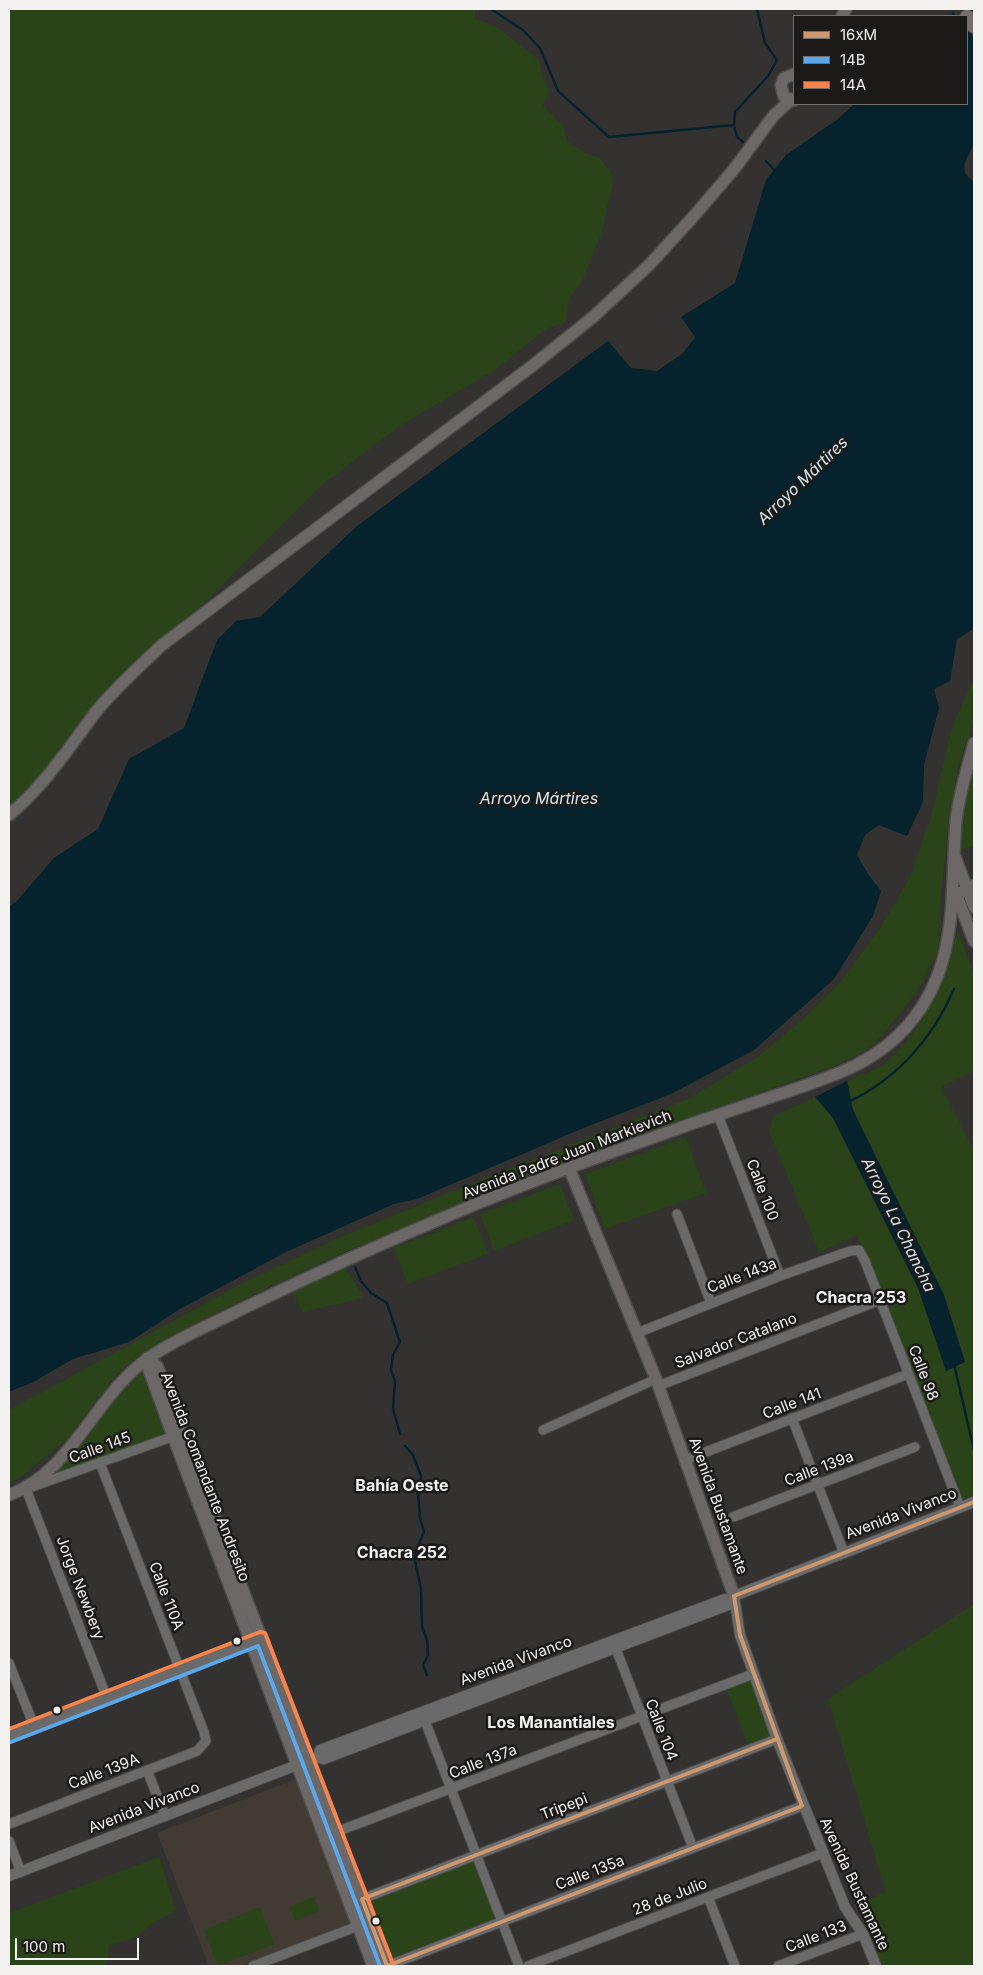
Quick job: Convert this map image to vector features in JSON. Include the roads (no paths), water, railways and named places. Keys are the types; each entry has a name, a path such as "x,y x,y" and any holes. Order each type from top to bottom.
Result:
{"main road":[{"path":"9,815 37,789 96,712 132,673 162,645 532,366 593,317 650,265 735,168 789,98 782,81 788,75 793,74"},
{"name":"Avenida Padre Juan Markievich","path":"9,1495 26,1489 50,1469 126,1376 147,1358 170,1344 372,1249 569,1168 846,1072 891,1043 910,1023 935,984 949,939 952,915 956,819 974,743"},
{"path":"955,855 970,885 974,907"},
{"path":"952,882 974,941"},
{"name":"Avenida Bustamante","path":"569,1168 657,1382 732,1599"},
{"name":"Avenida Comandante Andresito","path":"147,1358 149,1370 178,1434 256,1640 297,1765 373,1966"},
{"name":"Avenida Comandante Andresito","path":"256,1640 314,1758 336,1832 387,1966"}],"street":[{"path":"958,899 970,885"},
{"name":"Calle 100","path":"718,1115 780,1276"},
{"path":"677,1214 711,1303"},
{"name":"Calle 143a","path":"637,1333 780,1276 850,1251 859,1250"},
{"name":"Calle 98","path":"859,1250 960,1507"},
{"name":"Salvador Catalano","path":"543,1430 657,1382 880,1300"},
{"name":"Calle 141","path":"685,1460 908,1374"},
{"path":"792,1418 844,1553"},
{"name":"Calle 145","path":"26,1489 178,1434"},
{"name":"Calle 139a","path":"733,1517 916,1447"},
{"name":"Calle 110A","path":"100,1463 206,1741"},
{"name":"Jorge Newbery","path":"26,1489 107,1698"},
{"name":"Avenida Vivanco","path":"314,1758 320,1750 725,1599 732,1599 974,1502"},
{"name":"Avenida Vivanco","path":"9,1876 314,1758 324,1759 616,1649 728,1606 732,1599"},
{"name":"Avenida Bustamante","path":"732,1599 740,1635 752,1674 802,1806 845,1907 863,1934 876,1966"},
{"path":"9,1736 256,1640"},
{"name":"Calle 104","path":"616,1649 693,1848"},
{"path":"9,1663 34,1726"},
{"name":"Calle 137a","path":"336,1832 752,1674"},
{"path":"425,1721 519,1966"},
{"name":"Tripepi","path":"362,1899 777,1740"},
{"name":"Calle 139A","path":"9,1824 197,1751 206,1741"},
{"path":"148,1770 165,1816"},
{"name":"Calle 135a","path":"387,1966 802,1806"},
{"path":"9,1842 21,1872"},
{"name":"28 de Julio","path":"528,1966 822,1853"},
{"path":"708,1897 735,1966"},
{"path":"253,1966 358,1926"},
{"name":"Calle 133","path":"778,1966 863,1934"}],"water":[{"name":"Arroyo Mártires","path":"954,9 974,9 974,144 965,164 965,169 969,177 974,181 974,629 957,639 950,681 934,689 939,708 924,765 923,802 907,836 879,825 865,835 857,855 881,891 873,916 834,979 754,1050 671,1094 586,1127 417,1199 394,1204 286,1252 180,1309 129,1342 73,1359 33,1382 9,1392 9,906 16,902 54,858 98,829 129,759 184,728 217,640 236,621 260,617 357,526 608,341 631,368 657,371 682,354 695,337 681,317 735,283 766,180 786,155 838,119 853,105 968,105 968,15 951,15"},
{"path":"847,1081 853,1110 944,1295 965,1362 946,1371 918,1288 833,1118 815,1097"}],"waterway":[{"path":"491,9 523,30 540,48 558,91 609,137 734,125"},
{"path":"743,142 737,137 734,125 735,112 768,76 777,60 765,43 757,9"},
{"path":"766,161 775,171"},
{"path":"848,1102 866,1093 898,1069 924,1040 954,989"},
{"path":"355,1267 361,1281 371,1293 387,1303 400,1342 393,1355 391,1370 395,1381 393,1409 400,1434"},
{"name":"Arroyo La Chancha","path":"954,1364 974,1450"},
{"path":"405,1446 413,1455 421,1476 418,1493 420,1518 424,1532 414,1556 421,1589 422,1626 427,1640 428,1655 423,1665 427,1675"}],"district":[{"name":"Chacra 253","path":"861,1298"},
{"name":"Bahía Oeste","path":"402,1486"},
{"name":"Chacra 252","path":"402,1553"},
{"name":"Los Manantiales","path":"551,1723"}]}
